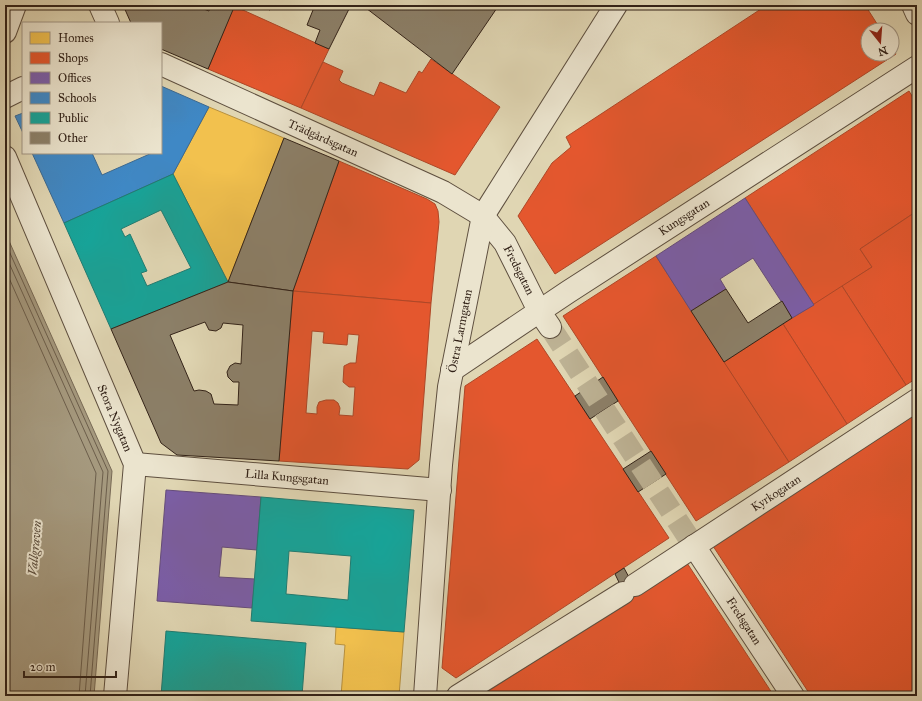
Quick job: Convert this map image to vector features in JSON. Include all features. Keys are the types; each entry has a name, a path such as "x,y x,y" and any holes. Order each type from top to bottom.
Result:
{"street":[{"path":"5,32 15,5"},
{"path":"100,5 108,22"},
{"name":"Östra Larmgatan","path":"425,696 449,387 483,216 616,5"},
{"path":"913,5 917,14"},
{"name":"Trädgårdsgatan","path":"162,64 443,192 483,216"},
{"name":"Kungsgatan","path":"452,370 544,319 917,67"},
{"path":"5,97 22,88"},
{"name":"Stora Nygatan","path":"5,157 135,464 115,696"},
{"name":"Fredsgatan","path":"483,216 505,243 544,319"},
{"name":"Kyrkogatan","path":"458,696 629,589 917,400"},
{"name":"Lilla Kungsgatan","path":"135,464 440,490"},
{"name":"Fredsgatan","path":"694,546 793,696"}],"water":[{"name":"Vallgraven","path":"5,232 112,471 94,696 5,696"}],"building: Homes":[{"path":"209,107 284,138 228,282 173,174"},
{"path":"336,627 404,632 399,696 341,696 345,645 335,644"}],"building: Shops":[{"path":"767,5 865,5 876,22 860,22 860,62 884,62 555,274 518,216 552,163 571,147 566,137"},
{"path":"234,6 329,49 301,108 208,69"},
{"path":"431,59 500,107 455,175 301,108 323,62 343,71 339,80 342,83 374,96 380,82 406,93 419,71 422,73"},
{"path":"909,91 917,104 917,211 860,249 872,267 814,305 745,198"},
{"path":"339,161 427,199 435,204 438,211 439,222 431,303 293,291"},
{"path":"917,211 917,378 906,385 842,286 872,267 860,249"},
{"path":"656,256 789,462 696,521 563,316"},
{"path":"842,286 906,385 847,424 783,324"},
{"path":"293,291 431,303 419,460 408,469 279,461","holes":["312,331 324,332 323,343 347,345 348,334 359,335 356,363 350,363 344,366 343,382 349,387 355,387 353,416 339,415 340,408 338,403 334,400 319,402 317,414 306,413"]},
{"path":"783,324 847,424 789,462 724,362"},
{"path":"537,339 669,538 456,678 442,668 465,386"},
{"path":"917,413 917,695 811,696 713,546"},
{"path":"687,563 774,696 481,696 638,594"}],"building: Offices":[{"path":"745,198 814,305 792,318 753,258 720,279 726,289 691,311 656,256"},
{"path":"166,490 261,497 257,550 222,547 219,577 255,579 252,608 157,601"}],"building: Schools":[{"path":"162,86 209,107 173,174 64,223 32,154 92,154 102,175 150,154 162,154"},
{"path":"22,113 22,131 15,116"}],"building: Public":[{"path":"173,174 228,282 111,329 64,223","holes":["161,210 191,268 147,286 141,273 147,271 130,234 125,237 121,229"]},
{"path":"261,497 414,510 404,632 251,621","holes":["289,551 351,556 348,600 286,594"]},
{"path":"166,631 306,643 302,696 161,696"}],"building: Other":[{"path":"123,5 193,5 209,11 210,5 235,5 208,69 162,49 162,22 131,22"},
{"path":"267,5 283,5 269,10"},
{"path":"315,5 351,5 329,49 315,43 320,30 307,25"},
{"path":"362,5 499,5 452,74"},
{"path":"284,138 339,161 293,291 228,282"},
{"path":"228,282 293,291 279,461 177,455 161,443 111,329","holes":["205,322 209,330 216,331 221,328 223,323 243,325 241,364 235,363 230,366 227,372 228,377 233,382 239,382 238,405 214,404 211,394 206,391 194,391 170,335"]},
{"path":"726,289 748,323 782,301 792,318 724,362 691,311"},
{"path":"603,377 618,401 590,419 575,396"},
{"path":"651,451 666,474 638,492 623,469"},
{"path":"624,568 638,594 628,601 615,574"}],"tunnel":[{"path":"550,327 694,546"}]}
